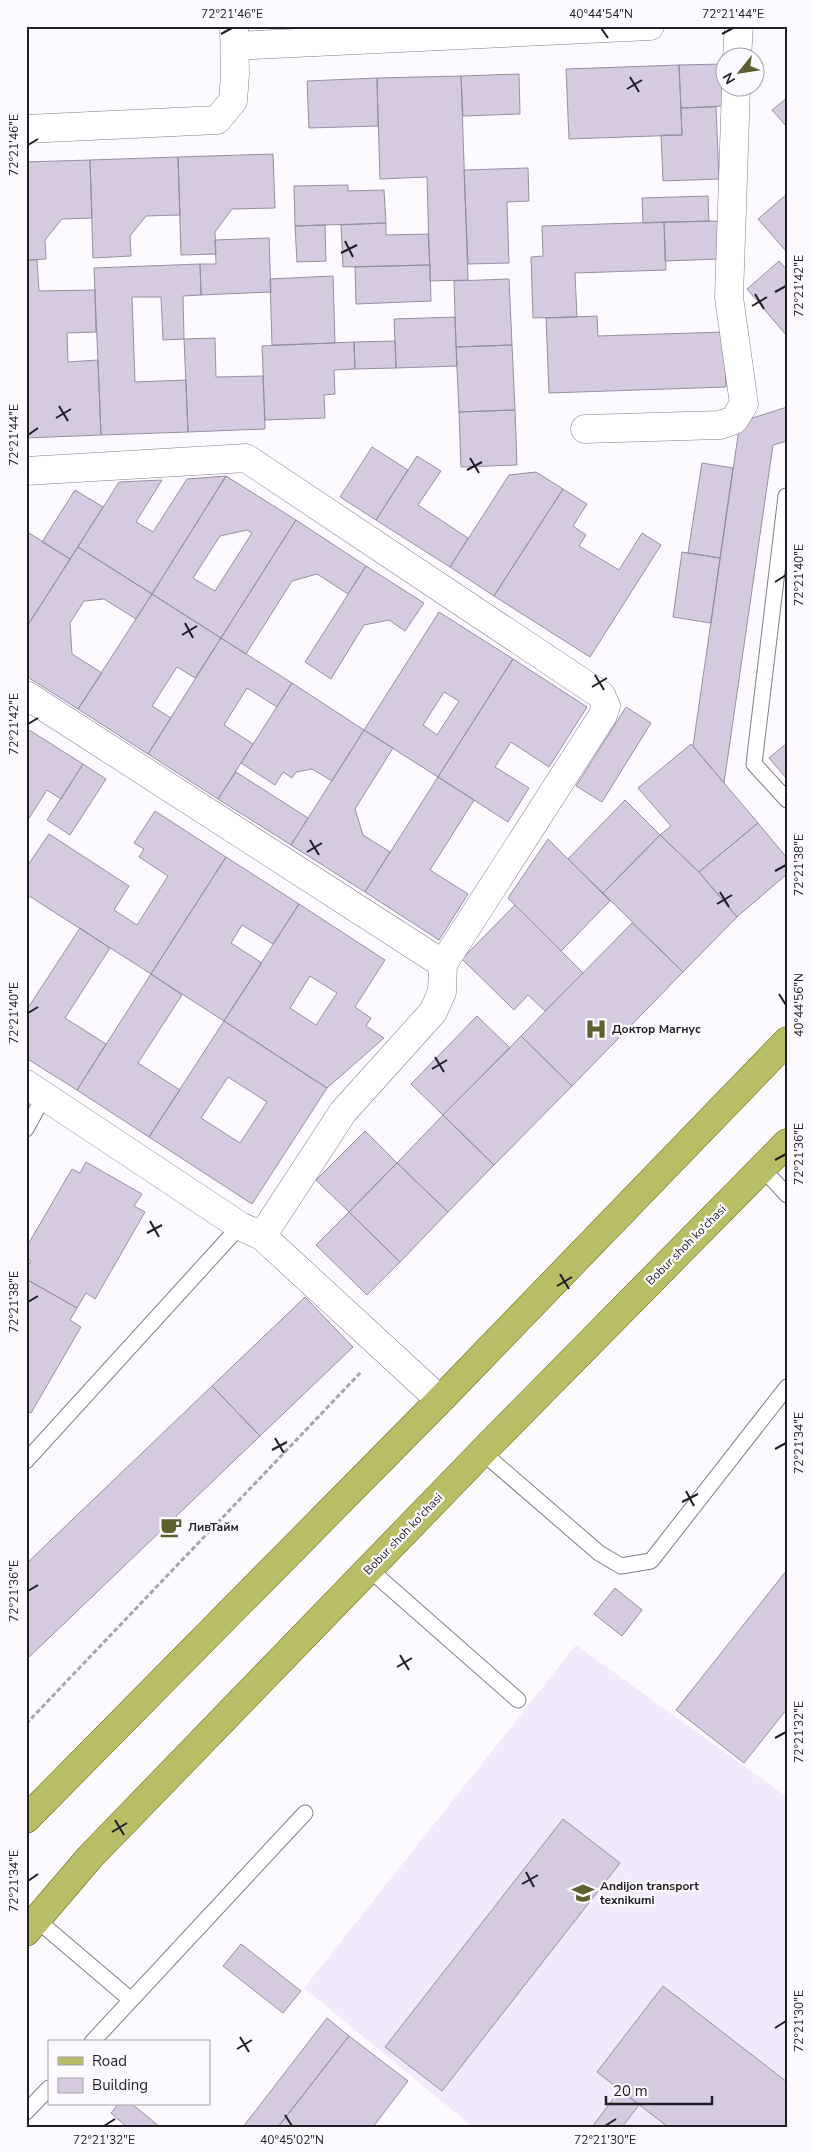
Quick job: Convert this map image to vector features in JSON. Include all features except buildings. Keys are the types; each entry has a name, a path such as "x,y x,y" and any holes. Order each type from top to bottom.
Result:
{"main road":[{"path":"26,1819 440,1400 787,1041"},
{"name":"Bobur shoh ko'chasi","path":"32,1926 90,1857 482,1452 787,1143"}],"street":[{"path":"26,129 217,120 233,101 234,36 650,26"},
{"path":"738,48 739,26"},
{"path":"586,429 720,425 734,420 744,404 729,298 736,98"},
{"path":"26,471 246,458 601,695 606,706 603,715 443,964 442,992 433,1012 343,1112 251,1231"},
{"path":"26,694 443,964"},
{"path":"35,1090 251,1231 440,1400"}],"lane":[{"path":"786,496 754,764 787,800"},
{"path":"26,1129 35,1090"},
{"path":"762,1168 787,1195"},
{"path":"26,1461 251,1231"},
{"path":"482,1452 598,1553 621,1566 651,1562 787,1387"},
{"path":"369,1569 518,1700"},
{"path":"94,2040 305,1813"},
{"path":"32,1926 130,2000"},
{"path":"26,2112 48,2089"}],"path":[{"path":"26,1724 384,1348"}],"shaded area":[{"name":"Andijon transport texnikumi","path":"576,1645 787,1797 787,2127 473,2127 304,1988"}],"place":[{"name":"Доктор Магнус","path":"596,1029"},
{"name":"ЛивТайм","path":"171,1527"},
{"name":"Andijon transport texnikumi","path":"583,1893"}]}
